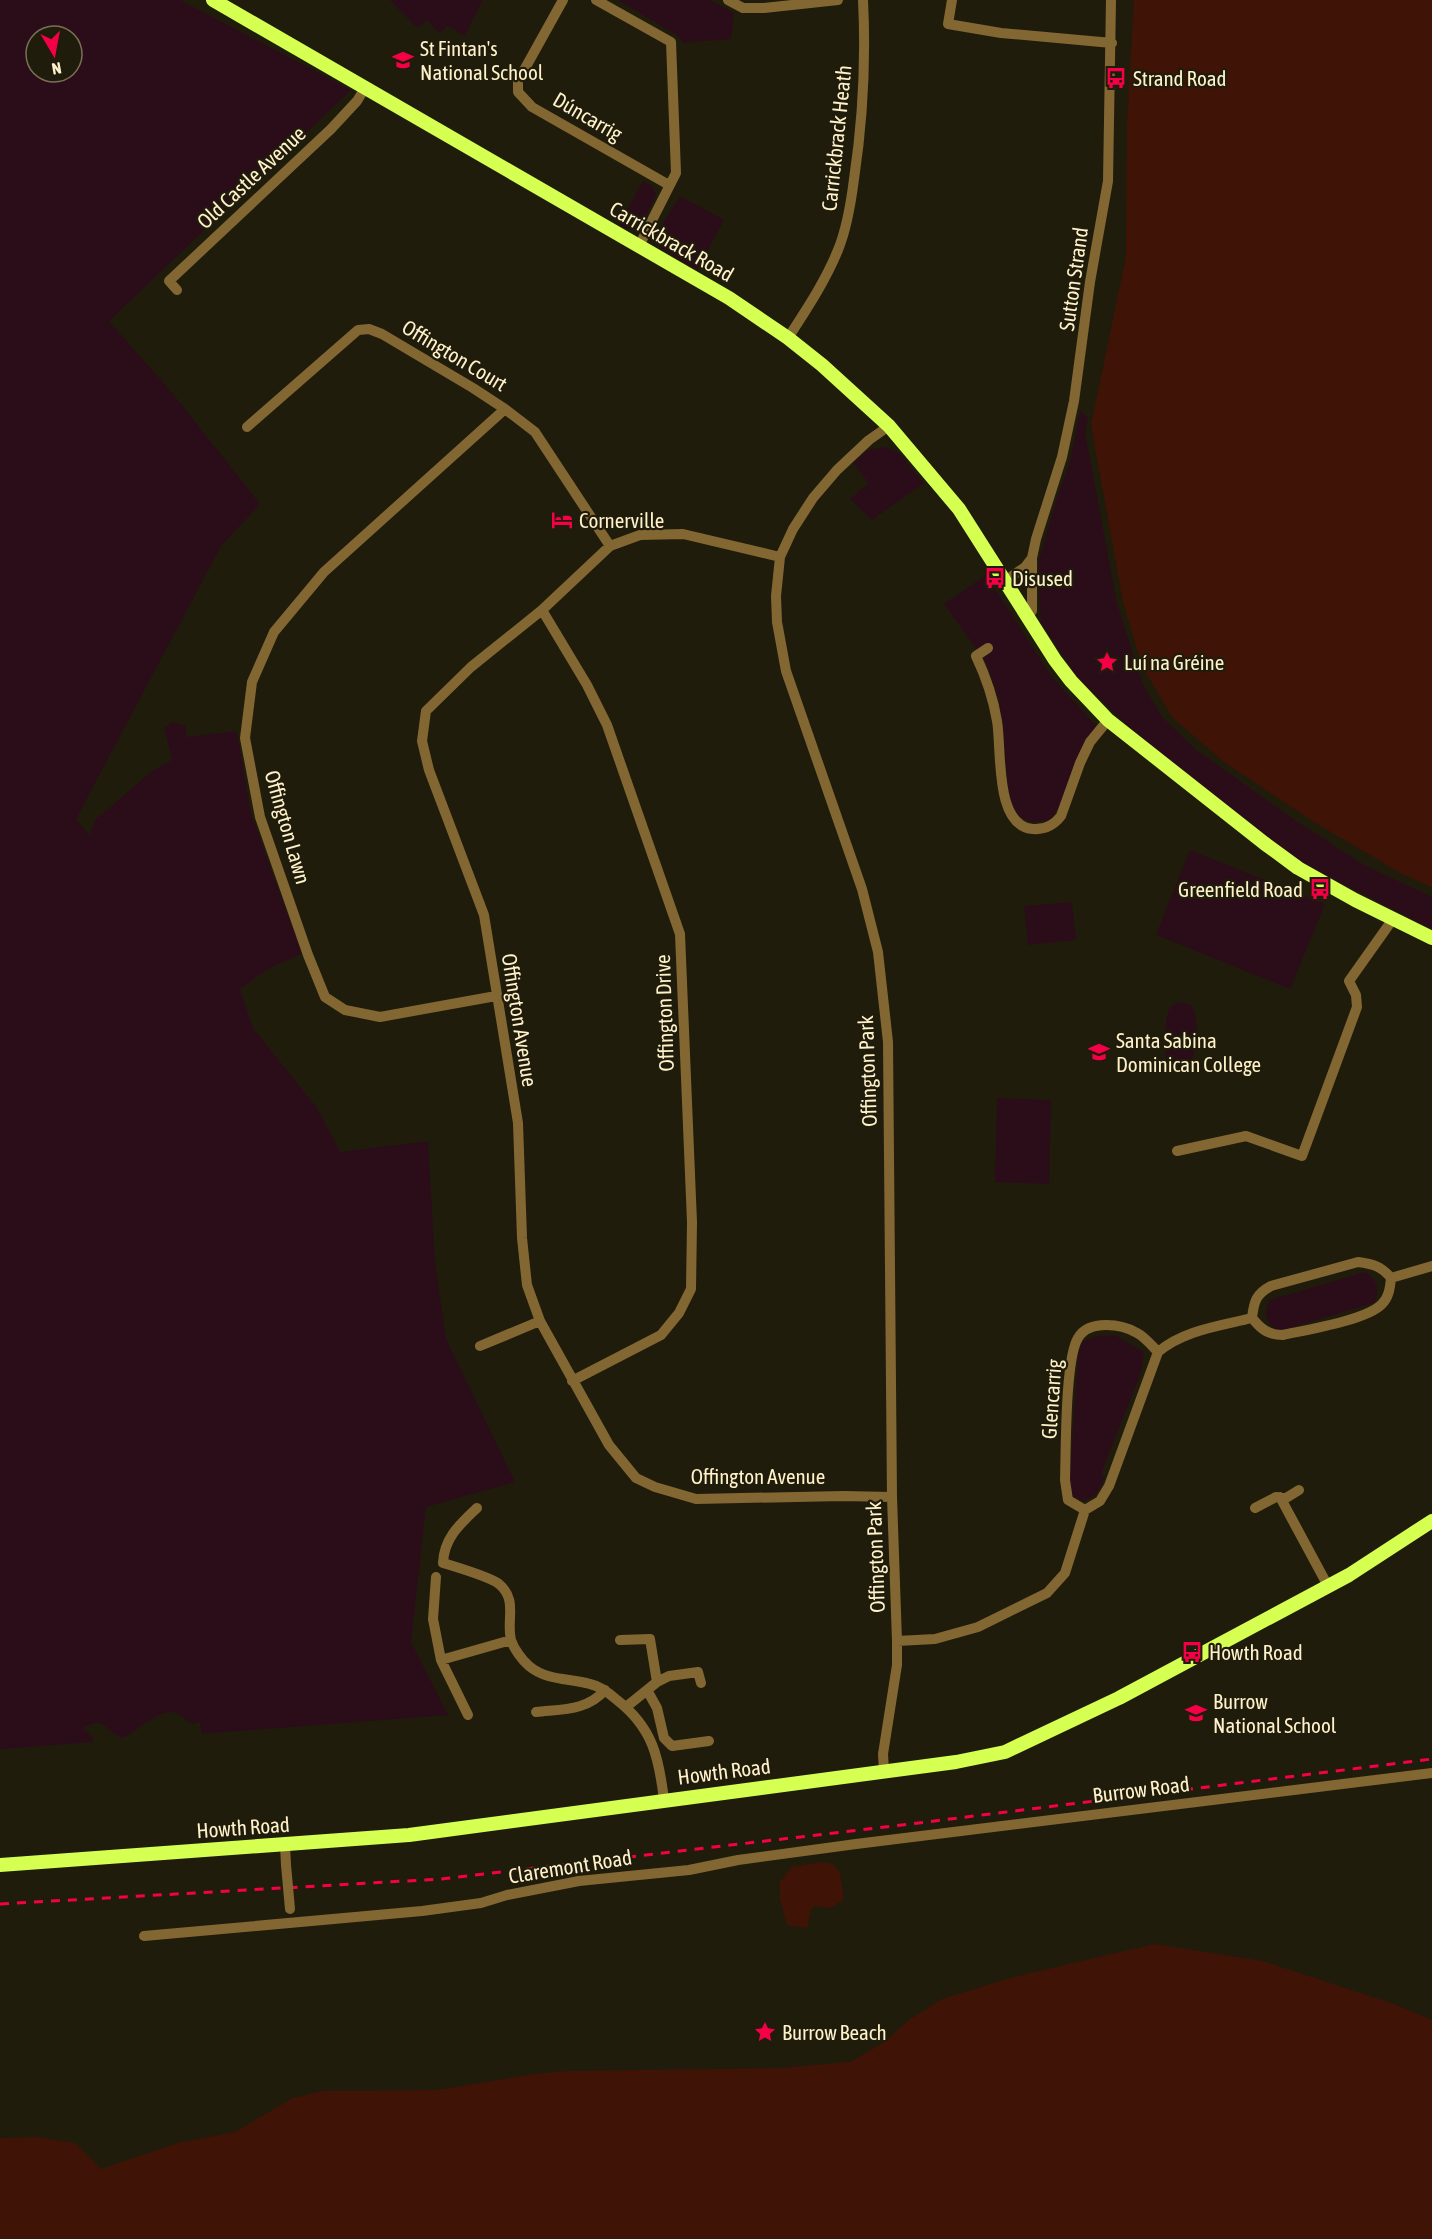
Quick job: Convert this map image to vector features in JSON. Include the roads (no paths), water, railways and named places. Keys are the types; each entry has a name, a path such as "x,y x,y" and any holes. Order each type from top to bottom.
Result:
{"main road":[{"name":"Carrickbrack Road","path":"213,0 729,298 788,338 841,381 889,426 959,509 1026,616"},
{"path":"1026,616 1071,681 1108,720 1298,868 1432,938"},
{"name":"Howth Road","path":"0,1865 409,1835 956,1762 1005,1752 1119,1698 1328,1587 1432,1521"}],"street":[{"name":"Dúncarrig","path":"562,0 518,81 518,92 532,107 669,185"},
{"path":"596,0 670,42 676,173 639,246"},
{"path":"728,0 743,8 764,8 838,0"},
{"name":"Carrickbrack Heath","path":"788,338 819,288 838,250 849,213 858,153 864,86 863,0"},
{"path":"952,0 948,24 1001,33 1112,43"},
{"name":"Sutton Strand","path":"1026,616 1032,611 1032,558 1036,538 1062,457 1074,401 1090,282 1108,181 1111,0"},
{"name":"Old Castle Avenue","path":"177,290 169,281 331,129 357,101 365,88"},
{"name":"Offington Court","path":"247,427 358,330 369,329 382,334 505,409 535,432 610,546"},
{"name":"Offington Lawn","path":"496,996 380,1017 345,1010 325,997 260,817 244,738 252,682 274,632 324,572 505,409"},
{"name":"Offington Park","path":"884,1772 884,1754 897,1665 892,1497 888,1042 879,963 862,889 786,671 777,622 776,596 780,557 793,529 813,498 837,470 869,440 889,426"},
{"name":"Offington Avenue","path":"780,557 683,534 640,535 610,546 542,610 471,667 426,711 422,741 429,770 484,915 518,1123 522,1238 528,1285 540,1321 609,1445 636,1478 655,1487 696,1498 892,1497"},
{"path":"1005,581 1025,567 1032,558"},
{"name":"Offington Drive","path":"542,610 587,685 607,725 680,934 692,1210 691,1289 679,1313 661,1335 572,1381"},
{"path":"988,648 975,656 990,687 997,723 1006,804 1015,822 1023,828 1045,828 1061,816 1090,742 1108,720"},
{"path":"1177,1151 1246,1136 1302,1156 1356,1007 1356,995 1349,981 1393,919"},
{"path":"1358,1262 1382,1268 1391,1278 1389,1292 1382,1305 1366,1315 1283,1335 1272,1335 1260,1328 1252,1318 1254,1305 1260,1292 1282,1283 1358,1262"},
{"path":"1391,1278 1432,1266"},
{"path":"897,1641 935,1639 978,1627 1047,1593 1065,1573 1084,1510 1100,1501 1109,1485 1158,1352 1170,1342 1193,1333 1252,1318"},
{"path":"480,1346 540,1321"},
{"name":"Glencarrig","path":"1084,1510 1068,1500 1065,1480 1071,1359 1078,1336 1094,1326 1117,1325 1138,1334 1158,1352"},
{"path":"1255,1508 1276,1497 1286,1498 1299,1490"},
{"path":"1280,1497 1328,1587"},
{"path":"477,1508 455,1528 444,1552 443,1563 498,1583 510,1598 511,1640 530,1667 552,1678 591,1684 605,1690 632,1711 653,1744 661,1772 664,1800"},
{"path":"436,1577 433,1619 441,1660 468,1715"},
{"path":"620,1640 650,1639 657,1682"},
{"path":"441,1660 511,1640"},
{"path":"626,1707 657,1682 669,1676 698,1672 700,1683"},
{"path":"537,1712 580,1707 596,1701 605,1690"},
{"path":"647,1690 657,1708 664,1738 672,1746 709,1741"},
{"name":"Burrow Road","path":"856,1844 1432,1773"},
{"name":"Claremont Road","path":"144,1936 422,1911 470,1904 579,1881 689,1870 738,1860 856,1844"},
{"path":"285,1845 291,1922"}],"railway":[{"path":"0,1904 441,1879 902,1825 1432,1759"}],"place":[{"name":"St Fintan's National School","path":"403,60"},
{"name":"Strand Road","path":"1116,78"},
{"name":"Cornerville","path":"562,520"},
{"name":"Disused","path":"995,578"},
{"name":"Luí na Gréine","path":"1107,662"},
{"name":"Greenfield Road","path":"1320,889"},
{"name":"Santa Sabina Dominican College","path":"1099,1052"},
{"name":"Howth Road","path":"1192,1652"},
{"name":"Burrow National School","path":"1196,1713"},
{"name":"Burrow Beach","path":"765,2032"}]}
